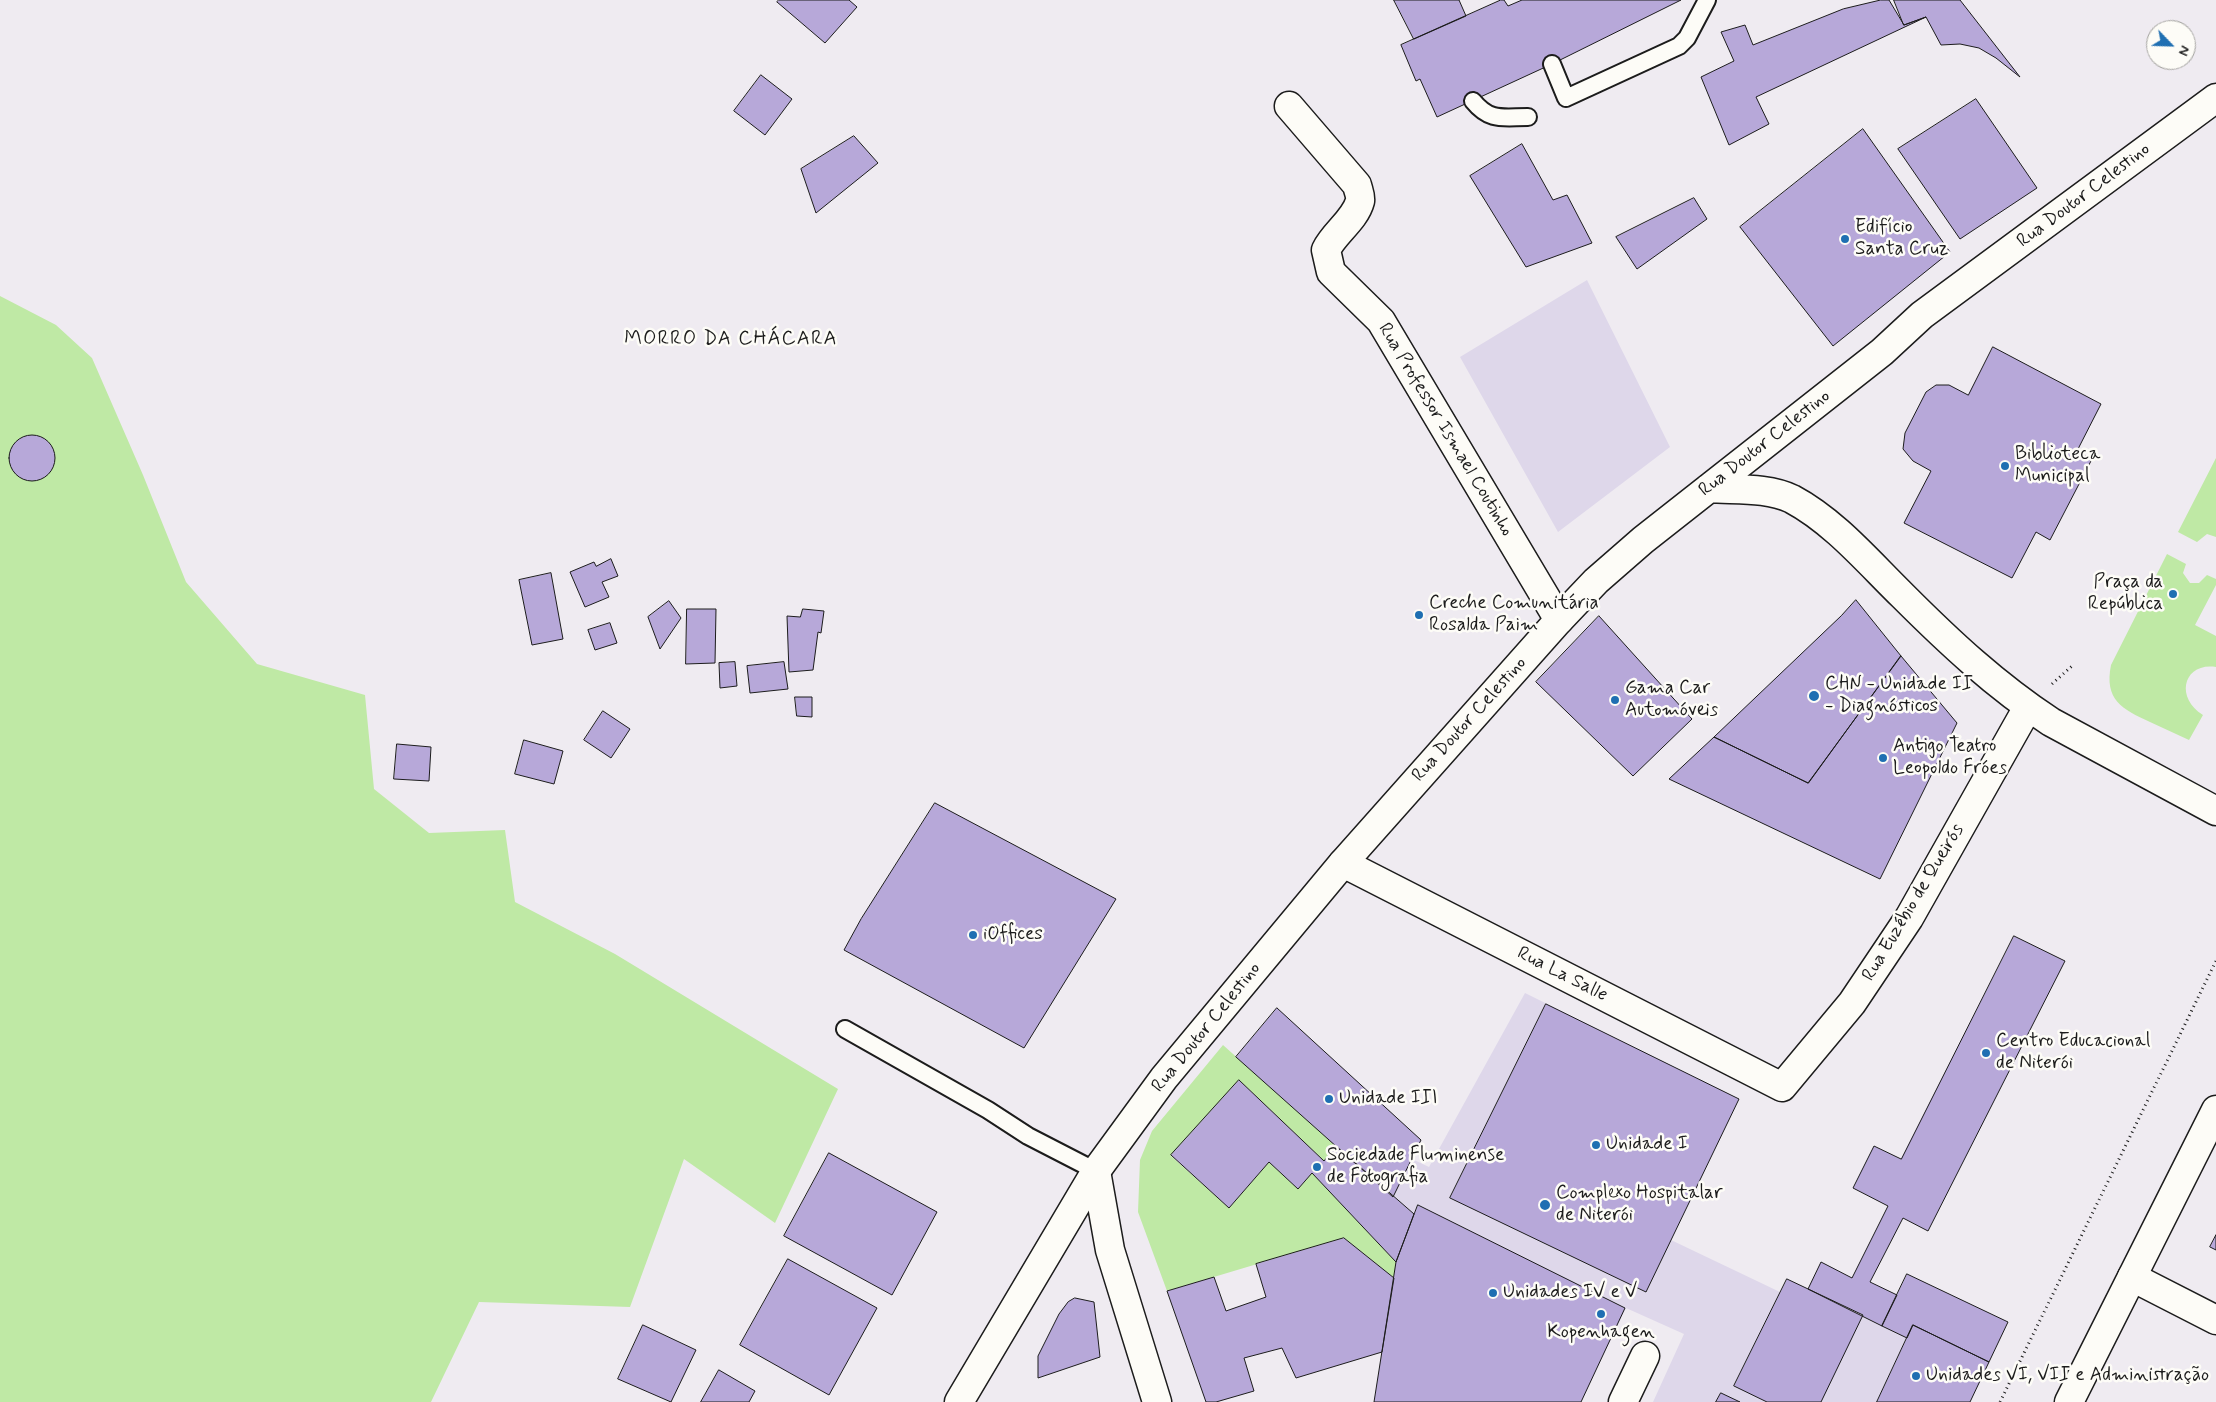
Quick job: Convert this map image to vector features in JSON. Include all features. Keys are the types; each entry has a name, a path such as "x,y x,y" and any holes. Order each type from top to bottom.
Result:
{"main road":[{"name":"Rua Doutor Celestino","path":"958,1402 1096,1171 1164,1078 1343,863 1559,620 1610,569 1882,352 1922,315 2216,98"},
{"name":"Rua Professor Ismael Coutinho","path":"1289,106 1357,185 1361,199 1354,213 1330,241 1326,250 1331,272 1380,321 1559,620"},
{"path":"1710,488 1771,492 1791,499 1833,528 1988,677 2028,707 2050,722 2216,811"},
{"name":"Rua Euzébio de Queirós","path":"1782,1087 1852,1004 1909,918 2028,707"},
{"name":"Rua La Salle","path":"1343,863 1782,1087"},
{"path":"2069,1402 2216,1110"},
{"path":"1096,1171 1102,1215 1110,1250 1157,1402"},
{"path":"2132,1277 2216,1320"},
{"path":"1623,1402 1645,1356"}],"lane":[{"path":"1552,64 1566,98 1680,46 1687,38 1707,0"},
{"path":"1473,100 1482,112 1494,118 1528,117"},
{"path":"845,1030 988,1110 1028,1136 1096,1171"}],"path":[{"path":"2000,1402 2216,961"}],"shaded area":[{"path":"1587,280 1670,447 1558,532 1460,357"},
{"name":"Complexo Hospitalar de Niterói","path":"1525,993 1739,1099 1671,1240 1780,1292 1787,1279 1808,1289 1913,1325 1989,1362 1970,1402 1653,1402 1684,1334 1626,1308 1581,1402 1396,1262 1414,1214 1236,1057 1277,1008 1421,1140 1412,1159 1429,1167"}],"green space":[{"path":"0,296 56,325 92,358 143,475 186,582 257,664 365,695 374,789 429,833 505,830 515,902 615,954 838,1089 775,1223 684,1159 630,1307 479,1302 431,1402 0,1402"},
{"path":"2216,458 2216,537 2207,534 2197,542 2178,532"},
{"path":"2167,554 2186,564 2183,573 2190,583 2199,583 2207,575 2216,579 2216,585 2195,625 2216,636 2216,667 2205,667 2196,670 2190,675 2187,682 2186,691 2188,699 2194,708 2203,715 2189,740 2131,713 2117,702 2110,687 2111,665"},
{"path":"1223,1045 1336,1146 1324,1161 1239,1080 1171,1156 1229,1208 1269,1162 1298,1189 1312,1173 1396,1262 1394,1278 1344,1238 1167,1291 1138,1212 1140,1160 1152,1131"}],"building":[{"path":"779,0 849,0 857,7 825,43 777,2"},
{"path":"1394,0 1459,0 1466,16 1414,39"},
{"path":"1504,0 1508,6 1522,0 1681,0 1552,64 1437,117 1420,79 1416,81 1401,45"},
{"path":"1881,0 1889,0 1904,25 1926,17 1756,97 1769,124 1729,145 1701,77 1734,61 1721,32 1745,25 1753,45 1843,9"},
{"path":"1894,0 1960,0 2020,77 1996,58 1979,48 1960,44 1941,45 1926,17 1904,25"},
{"path":"761,75 792,99 765,135 734,111"},
{"path":"1976,99 2037,188 1960,239 1898,149"},
{"name":"Edifício Santa Cruz","path":"1863,129 1950,252 1833,346 1740,227"},
{"path":"854,136 878,163 816,213 801,169"},
{"path":"1522,144 1553,200 1567,195 1592,243 1526,267 1470,176"},
{"path":"1694,198 1707,219 1637,269 1616,237"},
{"name":"Biblioteca Municipal","path":"1993,347 2101,404 2077,451 2092,459 2050,540 2036,532 2012,578 1904,523 1931,471 1913,461 1903,449 1905,433 1926,392 1936,385 1949,385 1968,395"},
{"path":"32,435 45,439 51,445 55,458 51,471 45,477 32,481 19,477 13,471 9,458 13,445 19,439"},
{"path":"611,559 618,576 602,582 609,597 585,607 570,572 594,562 596,566"},
{"path":"551,573 563,639 532,645 519,580"},
{"name":"CHN - Unidade II - Diagnósticos","path":"1856,600 1901,656 1808,783 1714,737 1841,616"},
{"path":"669,601 681,618 660,649 648,617"},
{"path":"687,609 716,609 715,663 686,664"},
{"path":"803,609 824,611 821,633 818,632 813,670 789,672 787,616 800,617"},
{"name":"Gama Car Automóveis","path":"1599,616 1692,719 1633,776 1536,682"},
{"path":"610,623 617,643 595,650 588,630"},
{"name":"Antigo Teatro Leopoldo Fróes","path":"1901,656 1957,723 1880,879 1669,779 1714,737 1808,783"},
{"path":"735,662 737,686 720,688 719,663"},
{"path":"784,662 788,689 750,693 747,666"},
{"path":"795,697 812,697 812,717 797,716"},
{"path":"603,711 630,729 611,758 584,740"},
{"path":"524,740 563,751 554,784 515,774"},
{"path":"397,744 431,747 429,781 394,779"},
{"name":"iOffices","path":"935,803 1116,899 1024,1048 844,950 861,919"},
{"name":"Centro Educacional de Niterói","path":"2014,936 2065,961 1928,1231 1903,1218 1870,1282 1897,1295 1882,1326 1808,1289 1821,1262 1852,1278 1888,1206 1853,1188 1874,1146 1901,1159"},
{"name":"Unidade I","path":"1546,1004 1739,1099 1646,1292 1450,1198"},
{"name":"Unidade III","path":"1277,1008 1421,1140 1393,1197 1236,1057"},
{"name":"Sociedade Fluminense de Fotografia","path":"1239,1080 1324,1161 1336,1146 1414,1214 1396,1262 1312,1173 1298,1189 1269,1162 1229,1208 1171,1155"},
{"path":"829,1153 937,1212 892,1295 784,1236"},
{"name":"Unidades IV e V","path":"1418,1205 1625,1308 1581,1402 1374,1402 1396,1262"},
{"path":"2216,1235 2216,1250 2210,1247"},
{"path":"1344,1238 1394,1278 1382,1352 1296,1378 1282,1348 1244,1358 1254,1391 1216,1402 1206,1402 1167,1291 1214,1277 1226,1311 1266,1297 1256,1264"},
{"path":"788,1259 877,1308 829,1395 740,1345"},
{"path":"1907,1274 2008,1322 1989,1362 1913,1325 1907,1338 1882,1326"},
{"path":"1787,1279 1863,1315 1821,1402 1767,1402 1734,1386"},
{"path":"1075,1298 1094,1302 1100,1357 1038,1378 1038,1356 1059,1314 1068,1302"},
{"path":"643,1325 696,1350 671,1402 618,1379"},
{"path":"1913,1325 1989,1362 1970,1402 1877,1402"},
{"path":"719,1370 755,1391 749,1402 701,1402"},
{"path":"1721,1393 1740,1402 1716,1402"}],"place":[{"name":"Edifício Santa Cruz","path":"1845,239"},
{"name":"Biblioteca Municipal","path":"2005,466"},
{"name":"Praça da República","path":"2173,594"},
{"name":"Creche Comunitária Rosalda Paim","path":"1419,615"},
{"name":"CHN - Unidade II - Diagnósticos","path":"1814,696"},
{"name":"Gama Car Automóveis","path":"1615,700"},
{"name":"Antigo Teatro Leopoldo Fróes","path":"1883,758"},
{"name":"iOffices","path":"973,935"},
{"name":"Centro Educacional de Niterói","path":"1986,1053"},
{"name":"Unidade III","path":"1329,1099"},
{"name":"Unidade I","path":"1596,1145"},
{"name":"Sociedade Fluminense de Fotografia","path":"1317,1167"},
{"name":"Complexo Hospitalar de Niterói","path":"1545,1205"},
{"name":"Unidades IV e V","path":"1493,1293"},
{"name":"Kopenhagen","path":"1601,1314"},
{"name":"Unidades VI, VII e Administração","path":"1916,1376"}],"district":[{"name":"MORRO DA CHÁCARA","path":"731,340"}]}
